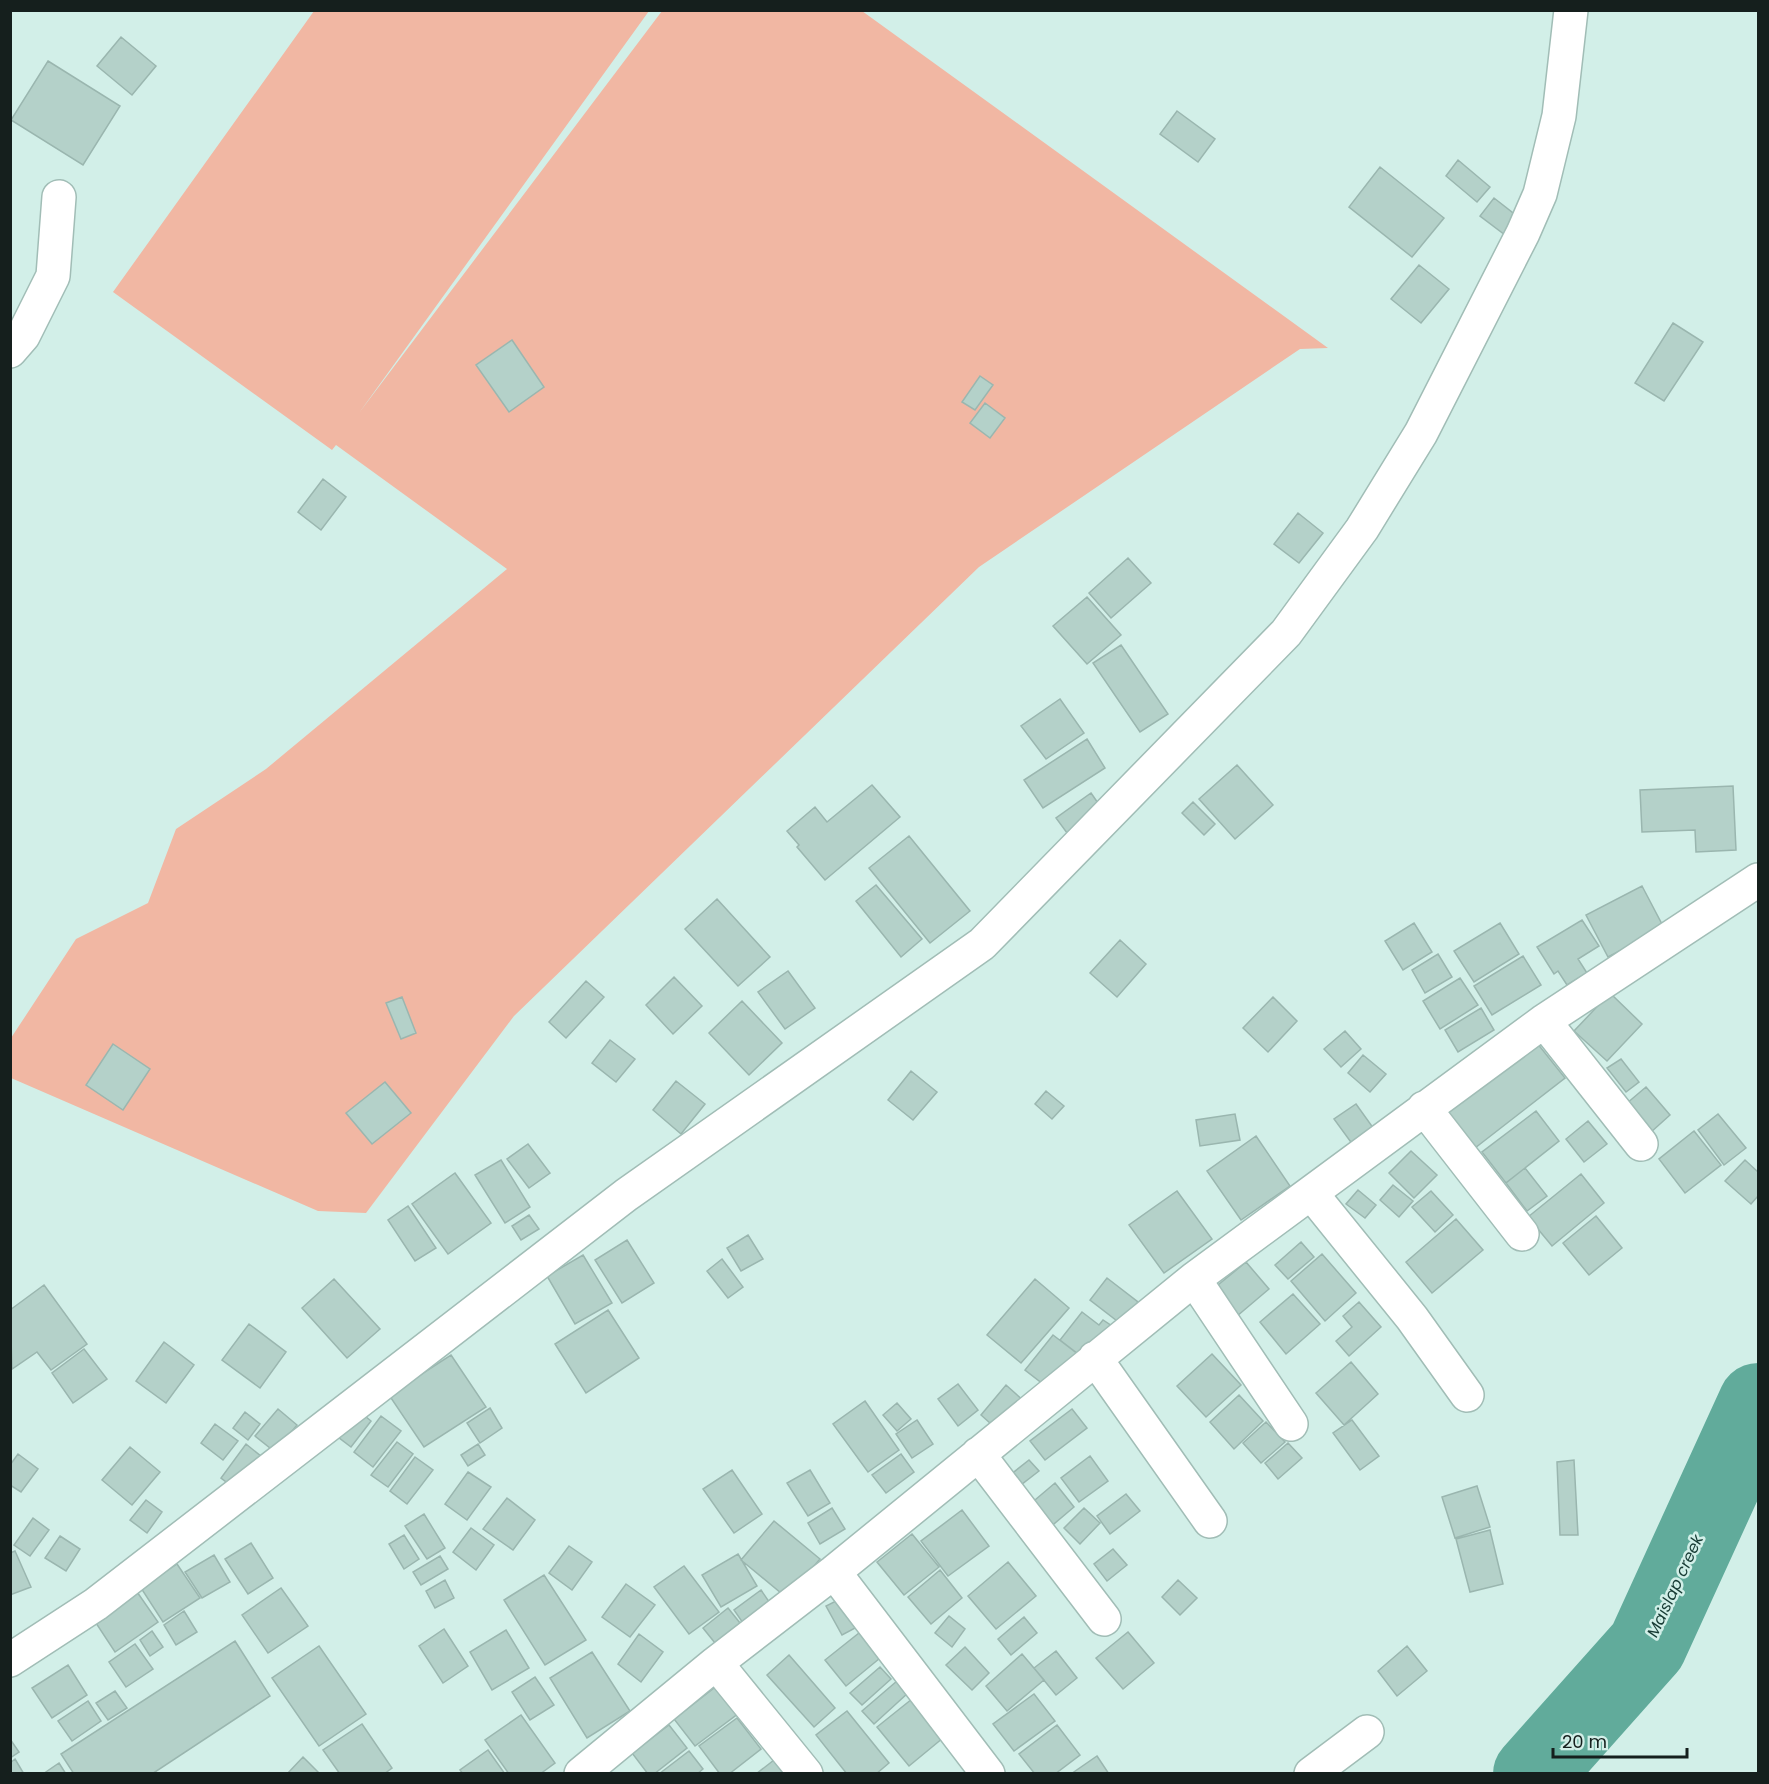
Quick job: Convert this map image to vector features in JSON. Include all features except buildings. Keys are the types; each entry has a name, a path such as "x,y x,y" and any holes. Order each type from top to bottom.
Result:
{"street":[{"path":"10,1660 96,1604 626,1195 982,944 1286,633 1362,529 1421,433 1523,233 1540,194 1559,116 1571,10"},
{"path":"10,351 23,336 53,276 59,197"},
{"path":"600,1768 716,1663 834,1572 1194,1279 1544,1021 1758,880"},
{"path":"1544,1021 1641,1144"},
{"path":"1424,1108 1522,1234"},
{"path":"1311,1193 1412,1318 1467,1395"},
{"path":"1194,1279 1291,1424"},
{"path":"1095,1358 1210,1521"},
{"path":"978,1454 1104,1619"},
{"path":"834,1572 988,1773"},
{"path":"716,1663 806,1773"},
{"path":"1311,1773 1367,1732"}],"shaded area":[{"path":"314,11 649,11 359,413 662,11 862,11 1328,348 1300,349 979,567 514,1016 366,1213 318,1211 11,1078 11,1038 76,939 148,903 176,829 266,769 507,569 336,445 332,450 113,292"}],"waterway":[{"name":"Maislap creek","path":"1533,1774 1647,1646 1758,1403"}]}
